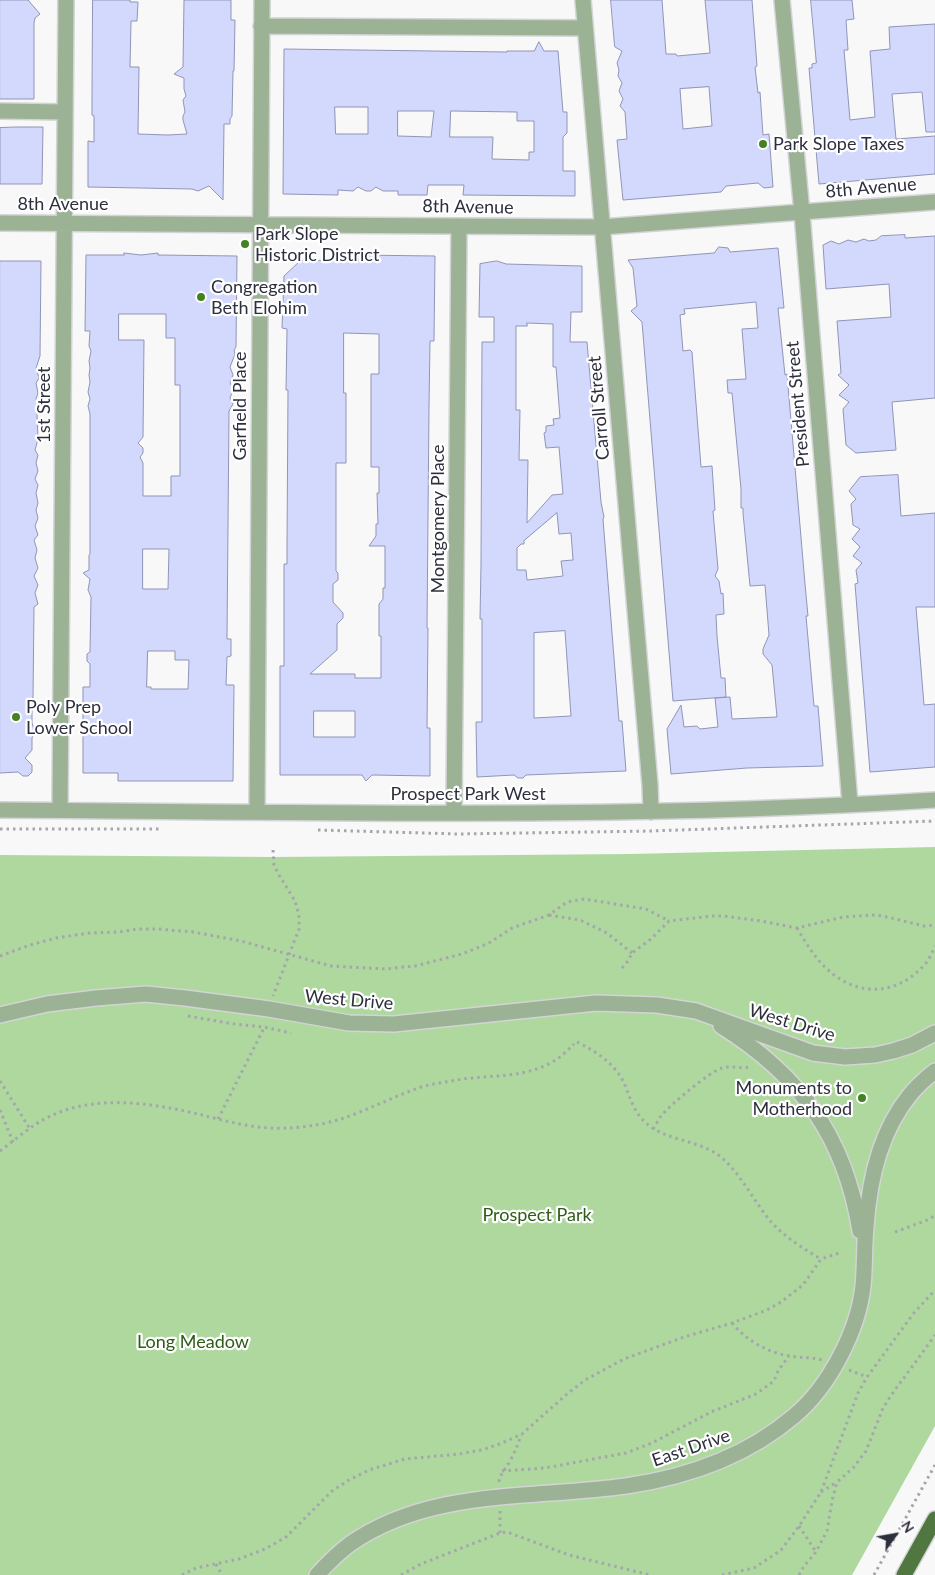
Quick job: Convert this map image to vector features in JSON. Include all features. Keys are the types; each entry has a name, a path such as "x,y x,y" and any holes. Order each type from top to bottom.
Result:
{"main road":[{"path":"904,1575 935,1519"}],"street":[{"name":"1st Street","path":"60,810 66,0"},
{"name":"Garfield Place","path":"257,812 262,0"},
{"name":"Carroll Street","path":"583,0 650,775 651,812"},
{"name":"President Street","path":"782,0 802,213 850,804"},
{"path":"261,26 585,28"},
{"path":"0,111 65,112"},
{"name":"8th Avenue","path":"0,223 602,227 935,202"},
{"name":"Montgomery Place","path":"454,813 459,226"},
{"name":"Prospect Park West","path":"0,810 454,813 651,812 935,800"},
{"name":"West Drive","path":"0,1016 47,1004 146,994 269,1009 349,1023 394,1024 596,1003 657,1005 696,1011 813,1053 845,1057 875,1055 912,1045 935,1033"},
{"name":"West Drive","path":"696,1011 732,1033 776,1067 803,1095 816,1113 842,1162 850,1184 856,1207 865,1262"},
{"name":"East Drive","path":"317,1575 348,1545 367,1533 422,1510 448,1504 500,1497 625,1486 660,1480 709,1466 733,1456 796,1415 811,1400 835,1365 856,1317 863,1288 869,1198 882,1148 892,1124 908,1097 935,1071"}],"path":[{"path":"218,1119 264,1027 275,989 298,930 299,915 295,901 278,875 274,865 273,850"},
{"path":"0,956 56,938 138,929 193,932 241,941 331,966 385,969 414,966 462,954 489,943 512,928 548,915 567,902 584,899 646,909 669,921 723,916 797,928 843,917 872,915 924,926 935,925"},
{"path":"548,915 580,920 606,933 632,953"},
{"path":"622,968 628,962 632,953 651,939 669,921"},
{"path":"797,928 821,963 834,975 856,987 877,990 894,986 913,976 927,962 935,946"},
{"path":"184,1015 264,1027 291,1034"},
{"path":"0,1151 30,1129 56,1114 85,1105 105,1103 152,1105 258,1127 286,1129 316,1125 342,1118 423,1087 457,1080 510,1076 527,1072 555,1061 576,1043 594,1051 610,1063 623,1081 637,1113 644,1122 666,1135 699,1144 720,1156 731,1166 773,1224 789,1238 821,1259"},
{"path":"653,1129 662,1114 712,1072 723,1068 736,1066 748,1068 755,1065"},
{"path":"0,1081 30,1129"},
{"path":"0,1110 13,1142"},
{"path":"895,1232 930,1219 935,1215"},
{"path":"182,1575 196,1568 239,1559 265,1549 286,1537 332,1491 369,1470 405,1459 482,1450 522,1434 585,1380 624,1359 767,1310 803,1285 821,1259 839,1253"},
{"path":"722,1575 754,1568 781,1550 799,1526 821,1492 858,1394 867,1377 913,1314 935,1290"},
{"path":"732,1323 756,1344 772,1351 789,1356 813,1357"},
{"path":"821,1492 837,1482 853,1468 866,1451 883,1408 935,1335"},
{"path":"502,1472 545,1468 626,1452 652,1443 711,1412 756,1394 774,1381 778,1371 789,1356"},
{"path":"499,1479 502,1472 508,1466 522,1434"},
{"path":"874,1575 935,1465"},
{"path":"799,1575 816,1552 827,1531 837,1482"},
{"path":"799,1526 816,1552"},
{"path":"401,1575 421,1564 500,1533 507,1532 569,1555 650,1575"},
{"path":"216,1564 222,1575"}],"green space":[{"name":"Prospect Park","path":"935,847 935,1426 852,1575 0,1575 0,855 274,857 630,854"}],"building":[{"path":"0,0 28,0 40,14 35,18 34,23 34,99 0,99"},
{"path":"93,0 130,0 130,2 138,2 137,21 131,21 130,67 139,67 138,134 168,135 187,134 183,120 185,112 183,100 186,96 184,78 174,74 183,67 184,0 231,0 231,20 235,20 234,71 232,116 230,124 224,124 223,200 209,186 198,191 192,189 88,187 88,141 94,142 94,116 92,115"},
{"path":"611,0 662,0 666,54 676,54 677,56 710,53 705,0 752,0 757,66 755,67 758,93 760,92 763,135 769,134 773,187 764,188 758,183 726,186 721,192 623,200 617,140 627,139 625,112 620,106 623,99 619,91 622,83 618,76 617,63 622,51 615,47","holes":["709,87 712,126 683,129 680,89"]},
{"path":"811,0 852,0 854,19 846,20 848,50 844,50 850,120 875,117 870,51 890,49 889,27 935,24 935,132 926,132 922,92 892,94 896,139 935,136 935,174 819,184 809,68 812,68 812,64 816,63"},
{"path":"539,42 544,51 558,51 563,112 567,112 567,133 563,137 563,171 575,171 575,196 463,195 464,185 428,185 427,195 398,195 398,191 383,191 376,187 371,191 358,187 353,191 338,190 338,195 283,194 284,49 534,51","holes":["335,107 368,107 368,134 336,134","398,111 434,111 431,137 398,136","451,111 517,112 517,121 534,121 534,152 529,152 529,160 492,159 493,137 450,137"]},
{"path":"43,127 42,184 0,184 0,128"},
{"path":"905,235 905,238 935,236 935,398 892,402 896,450 856,453 846,445 843,409 849,402 839,395 849,385 838,375 841,373 837,321 891,317 889,284 826,289 823,245 831,241 839,244 848,240 856,242 864,239 869,241 876,240 881,236"},
{"path":"719,247 728,248 730,252 778,248 784,308 778,308 785,375 787,374 814,706 818,706 823,766 747,768 671,774 667,729 681,705 684,727 697,726 700,729 718,727 715,698 730,697 732,719 777,717 772,665 763,654 763,649 769,635 765,585 750,586 743,508 741,508 732,393 728,393 727,380 746,379 742,329 758,328 756,302 684,309 685,314 680,315 683,351 690,350 692,352 701,467 712,466 715,510 713,511 718,569 715,576 719,581 721,594 723,593 724,614 716,615 717,636 721,678 725,678 726,697 673,701 642,322 631,311 637,306 633,268 628,260 714,253"},
{"path":"124,253 141,255 158,253 158,255 237,256 236,347 230,367 233,375 230,382 233,390 230,398 233,404 229,411 227,639 231,639 231,656 227,657 226,685 234,685 233,781 118,781 118,773 83,773 83,687 90,687 90,664 87,661 87,654 90,652 91,597 88,590 90,579 83,573 89,570 90,554 90,414 88,406 90,399 88,392 91,351 89,346 90,331 85,331 86,255 124,255","holes":["119,314 166,314 166,338 175,338 175,385 180,385 180,476 171,476 171,496 143,496 143,463 140,457 143,453 143,448 138,443 143,437 144,340 119,340","143,549 169,549 168,589 143,589","148,651 175,651 175,660 189,660 188,689 151,689 151,687 147,687"]},
{"path":"358,255 435,256 434,341 430,341 429,406 427,728 430,728 430,776 372,775 366,781 362,775 280,775 280,666 284,666 284,564 287,564 288,390 286,390 287,329 282,328 284,276 301,260 358,261","holes":["344,333 379,334 379,374 371,374 371,467 379,467 379,493 377,493 378,524 376,524 376,536 369,546 385,546 385,588 383,588 383,599 379,604 381,678 355,678 355,674 310,674 337,650 337,624 343,618 343,613 333,602 333,584 338,580 338,573 336,571 336,463 346,463","314,711 355,711 355,737 314,737"]},
{"path":"0,261 41,261 40,356 36,368 39,378 36,383 38,393 36,399 38,408 38,439 35,450 38,455 36,463 38,471 35,479 38,485 36,510 38,518 35,526 38,535 34,540 37,550 35,558 38,568 34,576 38,585 35,593 38,604 34,607 32,698 32,723 35,732 32,738 32,750 25,758 32,765 32,772 28,776 23,776 18,772 0,773"},
{"path":"497,261 506,264 582,266 582,312 571,312 570,342 587,342 601,502 604,517 619,721 622,721 626,771 526,775 523,778 518,778 514,775 477,777 476,722 482,722 482,619 480,619 482,342 494,342 494,317 479,317 480,264","holes":["527,323 553,324 553,367 556,367 560,418 553,419 554,425 546,426 546,432 544,433 546,448 559,447 563,494 552,495 527,523 528,460 519,460 520,410 516,410 516,326 527,326","557,513 559,534 571,533 573,560 561,561 563,576 527,580 526,570 517,570 517,548 524,544 524,541","565,631 571,716 534,718 534,633"]},
{"path":"898,475 901,516 935,513 935,607 916,607 924,705 935,704 935,767 870,772 855,584 858,583 856,570 862,563 853,556 860,547 852,539 860,529 853,525 851,504 856,499 849,491 860,477"}],"place":[{"name":"Park Slope Taxes","path":"763,144"},
{"name":"Park Slope Historic District","path":"245,244"},
{"name":"Congregation Beth Elohim","path":"201,297"},
{"name":"Poly Prep Lower School","path":"16,717"},
{"name":"Monuments to Motherhood","path":"862,1098"}],"park label":[{"name":"Long Meadow","path":"193,1342"}]}
